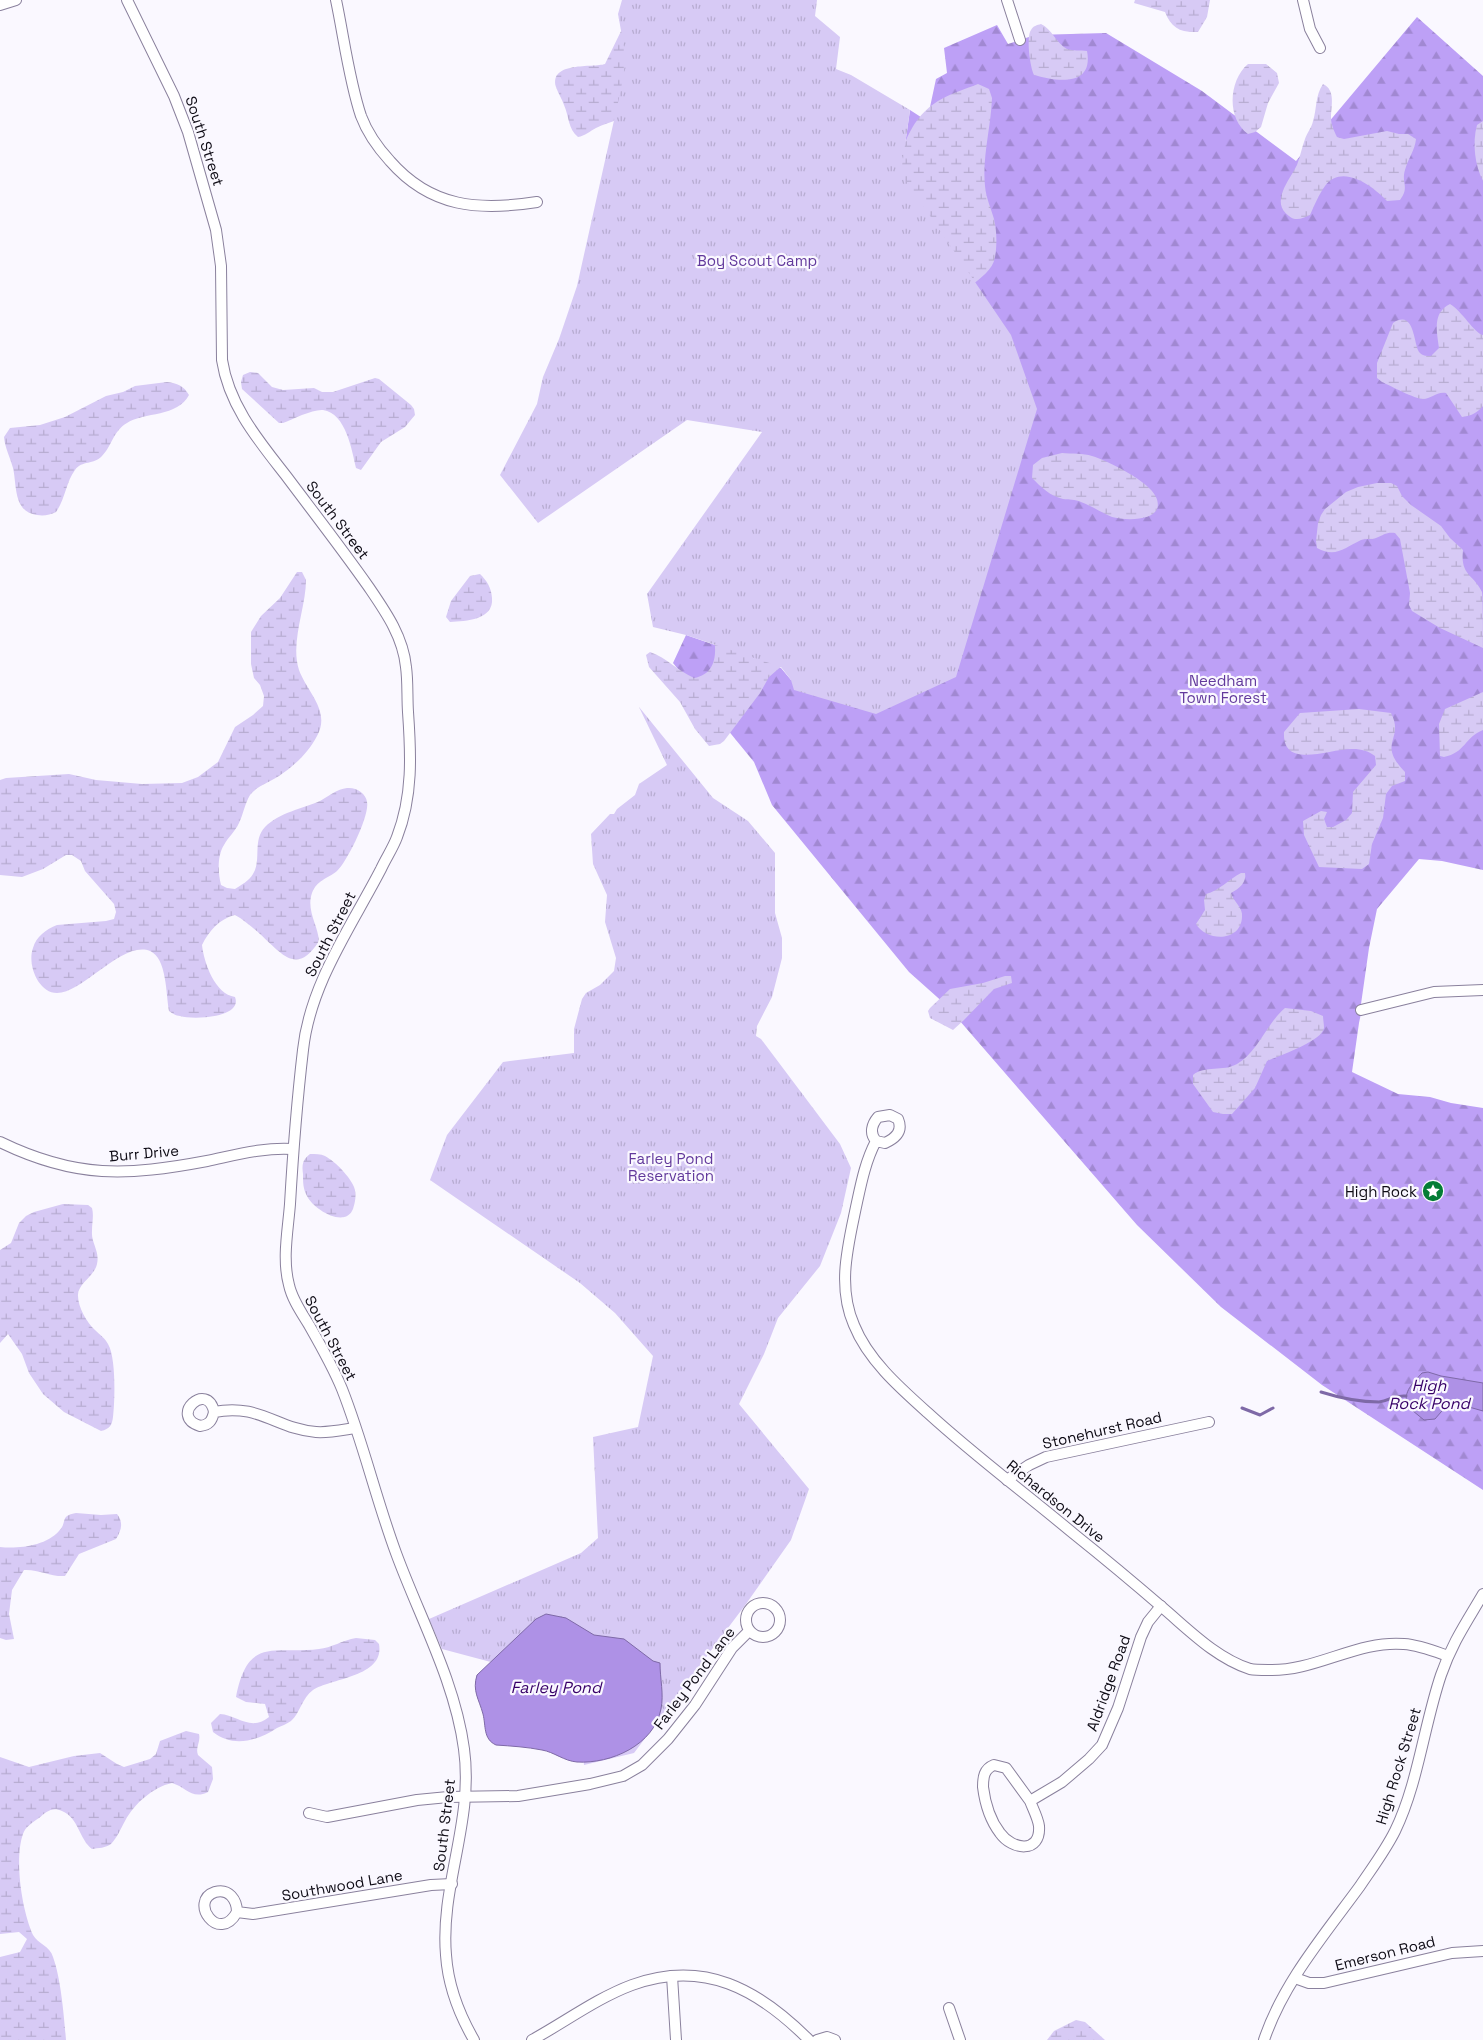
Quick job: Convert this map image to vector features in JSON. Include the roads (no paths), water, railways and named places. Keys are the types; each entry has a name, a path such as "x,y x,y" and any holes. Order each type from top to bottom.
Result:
{"street":[{"path":"0,5 16,0"},
{"name":"South Street","path":"127,0 181,114 214,222 221,266 222,360 229,389 236,405 257,438 352,562 379,602 398,634 406,662 410,748 408,802 396,839 326,970 315,997 305,1034 293,1149 286,1262 293,1298 328,1358 338,1381 394,1547 429,1633 454,1706 464,1748 466,1797 446,1930 446,1963 456,2002 474,2040"},
{"path":"336,0 361,117 384,154 400,173 423,190 443,199 461,204 495,207 537,202"},
{"path":"1007,0 1020,40"},
{"path":"1303,0 1310,29 1320,48"},
{"path":"1361,1010 1434,992 1483,990"},
{"name":"Richardson Drive","path":"876,1141 866,1163 845,1264 845,1290 849,1314 854,1326 876,1361 902,1390 1204,1644 1230,1660 1251,1669 1298,1669 1382,1645 1404,1644 1427,1648 1448,1656"},
{"name":"Burr Drive","path":"0,1142 22,1153 74,1169 133,1172 170,1168 268,1149 293,1149"},
{"path":"214,1412 250,1411 315,1432 355,1428"},
{"name":"Stonehurst Road","path":"1007,1480 1046,1457 1209,1422"},
{"name":"High Rock Street","path":"1264,2040 1275,2011 1295,1978 1372,1868 1395,1831 1406,1803 1433,1702 1448,1656 1454,1640 1483,1594"},
{"name":"Aldridge Road","path":"1030,1801 1062,1782 1102,1745 1118,1708 1141,1638 1148,1622 1161,1606"},
{"name":"Farley Pond Lane","path":"466,1797 518,1796 590,1784 623,1776 642,1764 668,1739 695,1705 732,1648 749,1631"},
{"path":"994,1765 1006,1768 1030,1801 1039,1827 1036,1839 1031,1845 1023,1848 1013,1845 1000,1834 986,1806 983,1780 986,1772 994,1765"},
{"path":"309,1814 327,1817 417,1800 466,1797"},
{"name":"Southwood Lane","path":"237,1912 265,1913 431,1885 452,1884"},
{"name":"Emerson Road","path":"1295,1978 1309,1983 1324,1983 1452,1952 1483,1951"},
{"path":"532,2040 631,1986 650,1979 695,1975 739,1986 764,2002 809,2040"},
{"path":"672,1976 676,2040"},
{"path":"950,2008 960,2040"},
{"path":"816,2040 827,2037 835,2040"}],"water":[{"name":"High Rock Pond","path":"1428,1372 1483,1383 1483,1411 1462,1405 1447,1405 1435,1419 1424,1420 1407,1406 1406,1396 1415,1380 1422,1373"},
{"name":"Farley Pond","path":"546,1614 566,1618 594,1635 624,1639 653,1661 660,1663 662,1703 657,1722 650,1733 629,1750 603,1760 577,1762 542,1750 496,1745 487,1736 475,1686 477,1675 536,1619"}],"waterway":[{"path":"1321,1392 1372,1402 1379,1402 1397,1396 1406,1396"},
{"path":"1242,1408 1260,1415 1273,1408"}],"place":[{"name":"High Rock","path":"1433,1191"}],"park label":[{"name":"Boy Scout Camp","path":"757,260"},
{"name":"Needham Town Forest","path":"1223,688"},
{"name":"Farley Pond Reservation","path":"671,1166"}]}
